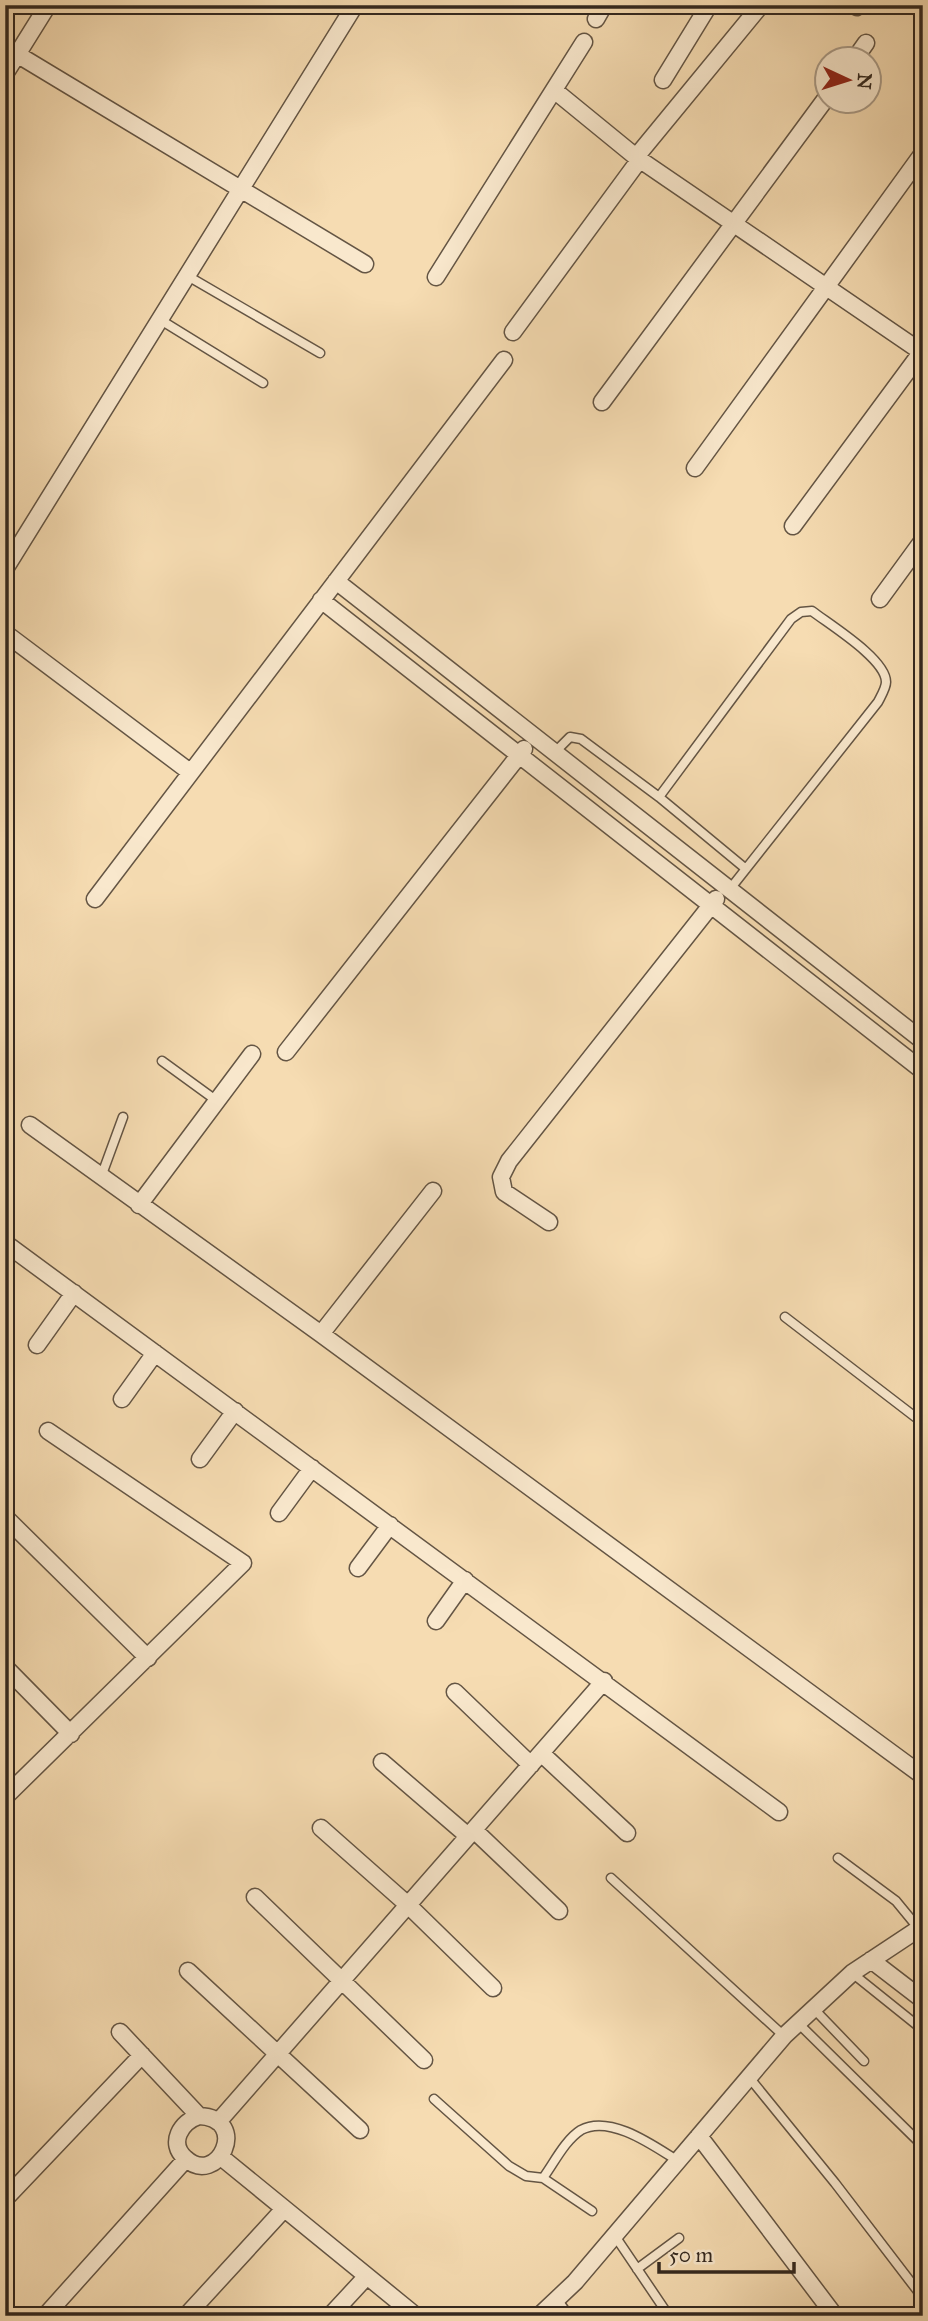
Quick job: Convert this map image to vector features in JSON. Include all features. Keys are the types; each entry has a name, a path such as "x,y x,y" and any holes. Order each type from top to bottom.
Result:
{"street":[{"path":"5,74 11,50 48,5"},
{"path":"5,569 355,5"},
{"path":"663,80 709,5"},
{"path":"513,332 638,158 761,5"},
{"path":"436,277 584,42"},
{"path":"11,50 365,264"},
{"path":"554,90 638,158 922,352 793,526"},
{"path":"601,402 813,116"},
{"path":"695,468 923,153"},
{"path":"95,899 504,360"},
{"path":"880,599 923,540"},
{"path":"336,581 923,1041"},
{"path":"321,600 923,1071"},
{"path":"5,633 190,772"},
{"path":"286,1052 535,736"},
{"path":"549,1222 504,1192 501,1177 509,1161 711,905 728,888"},
{"path":"867,1027 881,1008"},
{"path":"139,1205 252,1054"},
{"path":"30,1125 321,1334 923,1776"},
{"path":"321,1334 433,1191"},
{"path":"6,1246 604,1681 779,1812"},
{"path":"37,1345 74,1293"},
{"path":"122,1399 155,1353"},
{"path":"200,1459 235,1411"},
{"path":"5,1797 243,1563 48,1431"},
{"path":"279,1513 312,1468"},
{"path":"5,1517 148,1658"},
{"path":"358,1568 390,1525"},
{"path":"436,1621 465,1580"},
{"path":"5,1667 71,1734"},
{"path":"218,2122 604,1681"},
{"path":"455,1692 627,1833"},
{"path":"382,1762 471,1833 559,1911"},
{"path":"321,1828 408,1905 493,1989"},
{"path":"255,1897 424,2060"},
{"path":"539,2316 575,2282 784,2036 852,1973 921,1927"},
{"path":"871,1960 923,2000"},
{"path":"188,1971 359,2130"},
{"path":"120,2032 199,2116"},
{"path":"5,2199 142,2055"},
{"path":"199,2116 207,2116 218,2122 226,2132 227,2141 221,2157 215,2162 200,2165 186,2159 178,2146 179,2131 184,2123 199,2116"},
{"path":"699,2136 835,2316"},
{"path":"221,2157 416,2316"},
{"path":"45,2316 186,2159"},
{"path":"186,2316 284,2209"},
{"path":"330,2316 367,2276"}],"lane":[{"path":"186,275 320,353"},
{"path":"159,319 263,383"},
{"path":"659,797 791,619 801,612 812,611 877,660 885,674 886,683 878,702 728,888"},
{"path":"555,752 570,737 581,739 659,797 746,869"},
{"path":"162,1061 216,1101"},
{"path":"101,1177 123,1117"},
{"path":"785,1317 923,1423"},
{"path":"838,1858 896,1901 921,1927"},
{"path":"611,1878 784,2036"},
{"path":"852,1973 923,2030"},
{"path":"813,2008 864,2062"},
{"path":"798,2023 923,2146"},
{"path":"748,2076 923,2298"},
{"path":"434,2099 509,2166 526,2176 543,2178 592,2211"},
{"path":"543,2178 570,2139 591,2126 635,2134 678,2161"},
{"path":"615,2235 669,2316"},
{"path":"637,2269 680,2238"},
{"path":"557,2299 569,2316"}]}
